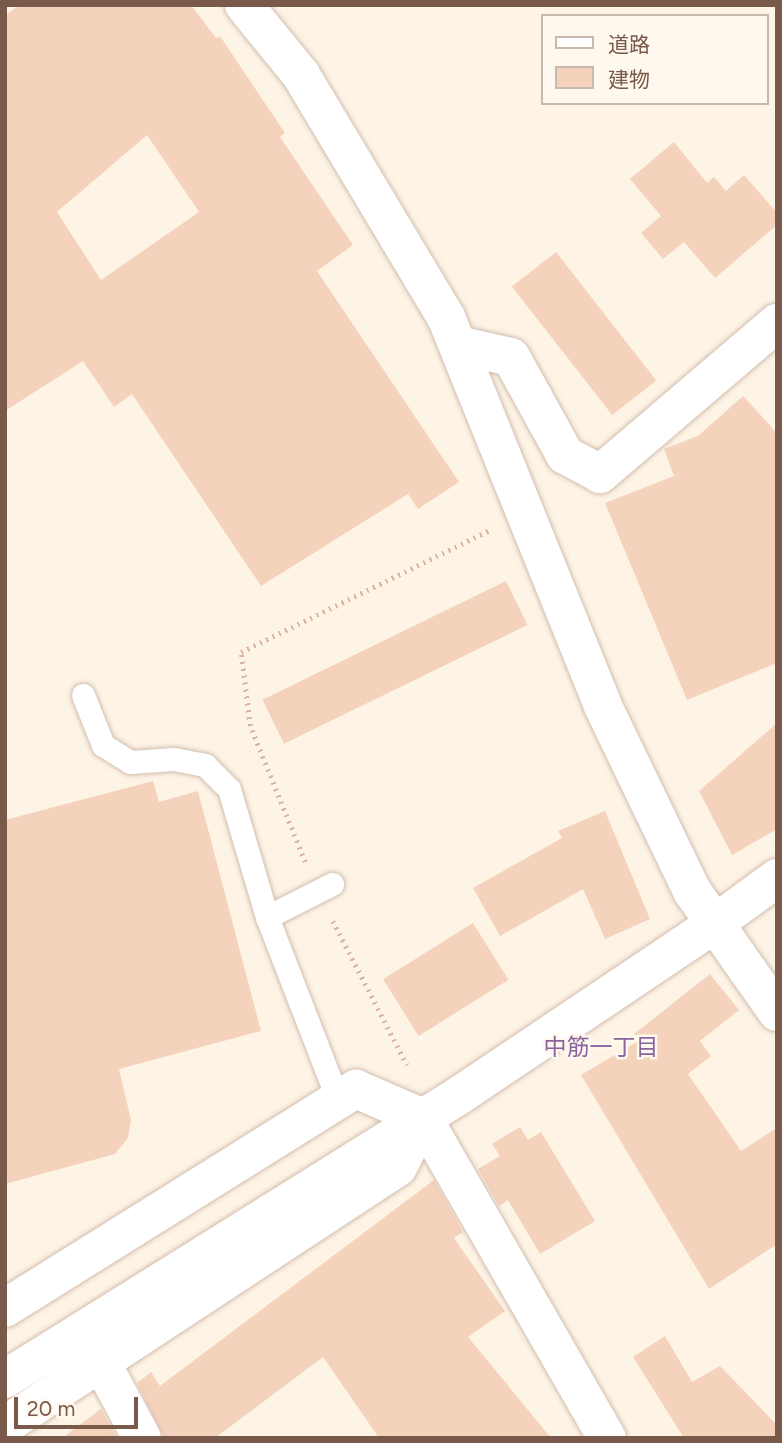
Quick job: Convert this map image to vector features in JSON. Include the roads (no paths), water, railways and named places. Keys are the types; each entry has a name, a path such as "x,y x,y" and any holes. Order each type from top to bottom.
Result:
{"street":[{"path":"244,5 300,75 446,317 602,704 692,891 777,1012"},
{"path":"458,345 511,357 565,455 600,474 777,323"},
{"path":"5,1378 424,1118 777,878"},
{"path":"5,1308 356,1089 424,1118 607,1438"},
{"path":"5,1425 398,1167 424,1118"},
{"path":"101,1363 142,1438"}],"lane":[{"path":"83,695 103,745 130,762 174,759 205,765 229,789 267,917 338,1100"},
{"path":"267,917 325,887"}],"district":[{"name":"中筋一丁目","path":"601,1047"}]}
